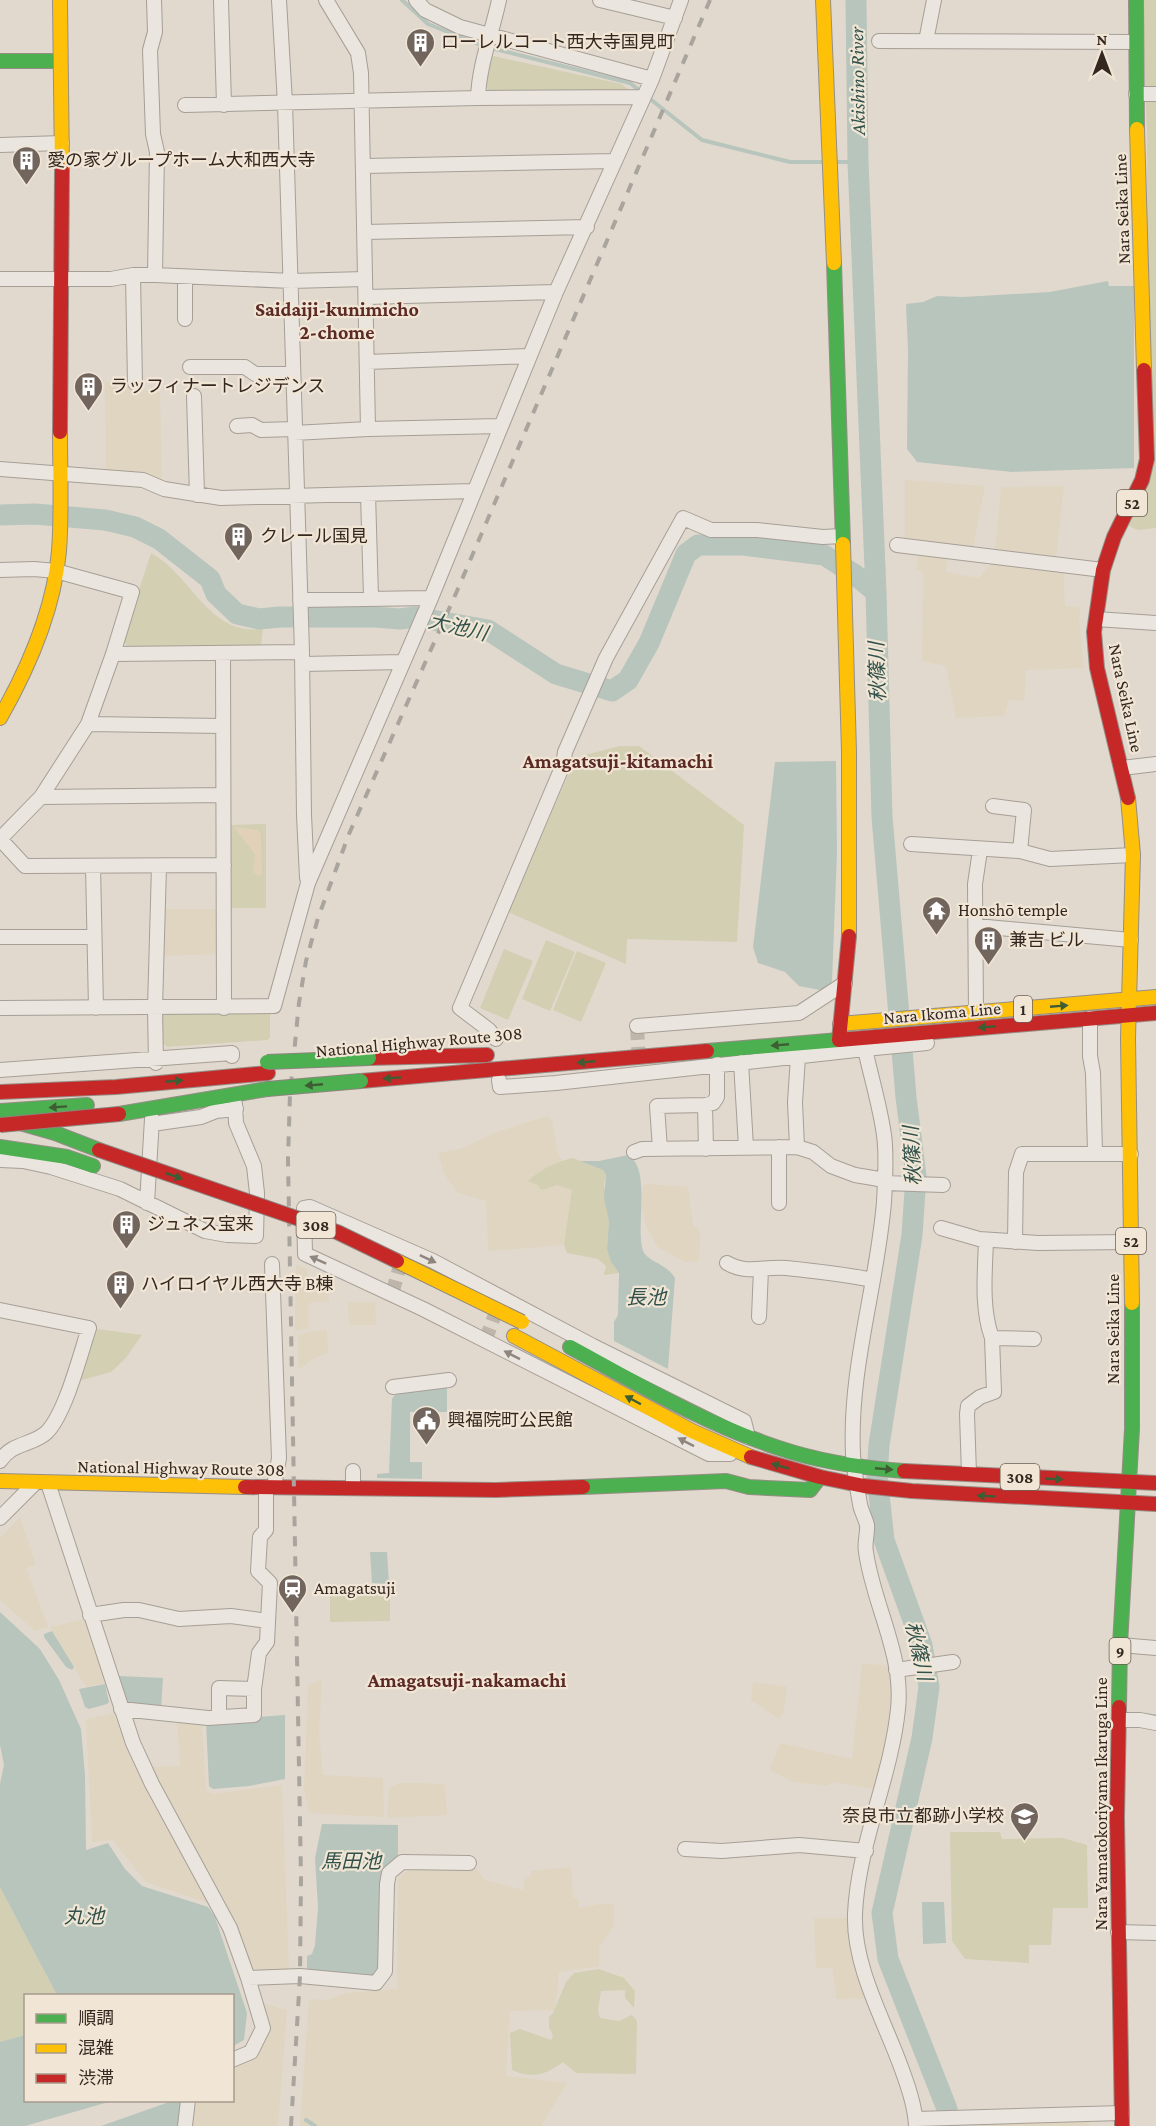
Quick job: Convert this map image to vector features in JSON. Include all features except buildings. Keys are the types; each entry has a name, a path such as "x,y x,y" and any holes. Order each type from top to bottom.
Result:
{"main road":[{"path":"0,718 33,657 44,625 56,571 60,524 62,143 60,0"},
{"path":"824,0 849,752 849,933 845,983 834,1024 838,1040"},
{"name":"Nara Seika Line","path":"1129,1483 1132,1429 1129,1015 1133,855 1130,807 1097,668 1094,632 1103,570 1114,537 1142,480 1147,459 1136,94 1136,0"},
{"path":"0,61 60,61"},
{"name":"Nara Ikoma Line","path":"834,1024 1156,997"},
{"name":"Nara Ikoma Line","path":"838,1040 866,1043 1089,1018 1156,1013"},
{"name":"National Highway Route 308","path":"118,1108 267,1089 838,1040"},
{"path":"0,1079 267,1068 493,1054"},
{"path":"0,1092 116,1087 267,1068"},
{"path":"0,1111 118,1108"},
{"path":"0,1123 118,1108"},
{"name":"308","path":"0,1117 55,1133 337,1232 522,1322 697,1414 748,1437 812,1458 906,1471 1156,1483"},
{"name":"308","path":"0,1123 55,1133"},
{"path":"0,1147 67,1157 99,1168"},
{"path":"137,1180 159,1187"},
{"path":"247,1216 268,1224"},
{"name":"308","path":"290,1232 323,1244"},
{"name":"National Highway Route 308","path":"509,1333 692,1431 735,1467"},
{"path":"735,1467 748,1437"},
{"name":"National Highway Route 308","path":"0,1481 496,1490 735,1467 820,1477 861,1485"},
{"name":"308","path":"735,1467 749,1487 810,1490 820,1477"},
{"name":"Nara Yamatokoriyama Ikaruga Line","path":"1122,2119 1117,1818 1120,1645 1129,1483"},
{"name":"308","path":"861,1485 903,1490 1156,1504"}],"street":[{"path":"154,0 154,32 150,50 153,134 157,152 155,275"},
{"path":"221,0 224,105"},
{"path":"279,0 291,281 301,603 304,815 308,883"},
{"path":"326,0 358,53 361,74 368,429"},
{"path":"416,0 425,10 460,27 652,79"},
{"path":"478,98 478,76 491,37 499,0"},
{"path":"600,0 675,18"},
{"path":"0,1008 274,1006 308,883 420,623 556,292 652,79 681,0"},
{"path":"926,41 934,0"},
{"path":"879,40 1136,42"},
{"path":"1136,94 1156,94"},
{"path":"184,105 478,98 643,97"},
{"path":"0,145 62,143"},
{"path":"364,166 614,161"},
{"path":"365,232 586,226"},
{"path":"0,279 111,279 155,275 291,281 365,279"},
{"path":"133,276 135,383"},
{"path":"185,277 185,319"},
{"path":"367,297 556,292"},
{"path":"367,362 529,356"},
{"path":"190,367 245,367 255,374 293,374"},
{"path":"194,396 197,495"},
{"path":"237,426 252,425 261,430 294,431 500,426"},
{"path":"0,469 143,480 164,489 221,498 473,491"},
{"path":"368,494 370,597"},
{"path":"496,1039 489,1030 460,1008 606,658 683,518 711,530 757,530 842,540"},
{"path":"897,545 1103,570"},
{"path":"0,570 56,571 132,592 88,724 41,797 0,839 25,866 224,865"},
{"path":"301,603 370,597 428,603"},
{"path":"1096,619 1156,623"},
{"path":"113,654 223,654 402,662"},
{"path":"223,654 224,1008"},
{"path":"88,724 223,726"},
{"path":"1122,768 1156,765"},
{"path":"41,797 223,795"},
{"path":"993,806 1024,810 1020,851"},
{"path":"911,844 1020,851 1050,859 1133,855"},
{"path":"976,1013 975,884 980,850"},
{"path":"93,866 96,1008"},
{"path":"156,1060 155,1008 159,866"},
{"path":"976,926 1131,940"},
{"path":"0,937 93,937"},
{"path":"637,1026 800,1013 845,983"},
{"path":"1089,1018 1095,1153"},
{"path":"499,1080 500,1087 556,1083 639,1070 798,1057 866,1043 884,1137 886,1182 855,1387 857,1466 861,1485 860,1506 867,1526 865,1550 897,1670 899,1686 893,1743 858,1881 855,1916 857,1941 865,1975 910,2090 916,2122 975,2117 1122,2119"},
{"path":"0,1070 232,1053 232,1056"},
{"path":"797,1147 795,1102 798,1057"},
{"path":"741,1062 746,1147"},
{"path":"660,1149 657,1106 713,1103 717,1097 717,1064"},
{"path":"705,1105 706,1149"},
{"path":"0,1160 23,1161 51,1167 120,1189 147,1203 205,1231 227,1235 256,1236 257,1193 254,1166 236,1123 235,1106 201,1118 152,1122 147,1203"},
{"path":"779,1147 779,1203"},
{"path":"634,1152 642,1149 797,1147 813,1152 831,1166 855,1174 886,1182 941,1185"},
{"path":"1015,1242 1016,1172 1022,1154 1131,1154"},
{"path":"735,1467 423,1309 305,1254 304,1209 310,1207 433,1261 593,1346 744,1421 748,1437"},
{"path":"941,1228 986,1240 1131,1242"},
{"path":"969,1474 968,1406 980,1397 994,1392 992,1338 987,1324 986,1240"},
{"path":"727,1263 738,1269 782,1268 843,1274 873,1280"},
{"path":"121,1709 208,1718 254,1715 254,1689 259,1653 267,1642 270,1583 258,1571 260,1537 266,1530 270,1487 279,1458 272,1264"},
{"path":"759,1317 761,1269"},
{"path":"0,1310 89,1328 65,1399 46,1433 18,1445 4,1454 0,1461"},
{"path":"992,1338 1034,1339"},
{"path":"393,1387 449,1380"},
{"path":"353,1471 353,1488"},
{"path":"0,1518 41,1483 90,1615 133,1743 152,1784 230,1928 248,1978 263,2028 251,2052 234,2059"},
{"path":"90,1615 139,1610 179,1619 231,1616 268,1620"},
{"path":"1120,1645 1156,1648"},
{"path":"897,1670 951,1663"},
{"path":"219,1717 219,1688 254,1689"},
{"path":"1120,1720 1156,1723"},
{"path":"684,1849 722,1851 799,1845 866,1851"},
{"path":"248,1978 300,1976 376,1983 385,1971 389,1874 402,1862 469,1863"},
{"path":"1118,1932 1156,1933"},
{"path":"185,2126 188,2102"}],"shaded area":[{"path":"1142,0 1156,0 1156,528 1138,530 1129,526 1148,474 1147,134"},
{"path":"493,56 621,84 632,92 488,92 486,80"},
{"path":"105,381 160,392 162,484 106,473"},
{"path":"905,480 985,486 973,548 905,540"},
{"path":"1064,486 1056,559 995,551 1001,487"},
{"path":"920,549 949,552 946,572 979,578 995,560 1063,568 1065,606 1080,607 1079,621 1084,668 1026,670 1024,701 1009,700 1004,716 956,718 946,666 922,661 923,572 916,570"},
{"path":"151,553 166,563 214,614 244,629 263,629 261,646 128,648 123,639"},
{"path":"620,746 639,746 744,825 737,942 627,939 626,964 508,912 572,766 585,755"},
{"path":"266,824 266,908 230,908 229,825"},
{"path":"163,909 218,909 219,954 162,956"},
{"path":"546,940 575,952 550,1011 522,999"},
{"path":"504,949 533,961 508,1020 480,1008"},
{"path":"577,951 606,963 581,1022 553,1010"},
{"path":"161,1012 270,1012 270,1038 167,1047 162,1042"},
{"path":"547,1116 552,1120 561,1160 552,1166 538,1185 541,1190 557,1185 573,1190 564,1245 488,1251 486,1201 458,1193 445,1175 438,1153 463,1148 494,1133"},
{"path":"573,1158 603,1170 606,1175 604,1184 609,1221 607,1249 611,1262 619,1273 604,1275 606,1266 598,1259 567,1253 564,1245 572,1190 557,1185 541,1190 538,1185 528,1181 549,1166"},
{"path":"648,1184 688,1187 693,1225 700,1231 699,1261 685,1262 658,1247 645,1223 642,1207 643,1186"},
{"path":"296,1265 307,1269 308,1284 329,1287 329,1301 309,1303 309,1328 295,1331"},
{"path":"348,1302 375,1302 376,1325 349,1325"},
{"path":"97,1329 142,1335 125,1359 111,1372 78,1381"},
{"path":"327,1330 328,1353 314,1358 298,1370 298,1335"},
{"path":"20,1517 36,1565 26,1568 48,1627 35,1631 0,1600 0,1538"},
{"path":"390,1593 390,1621 330,1622 330,1594"},
{"path":"85,1619 107,1682 86,1687 50,1627"},
{"path":"862,1663 889,1666 891,1677 894,1709 875,1789 832,1782 828,1786 793,1782 770,1770 780,1743 852,1759"},
{"path":"322,1680 319,1734 323,1775 383,1778 384,1817 309,1813 304,1790 308,1685"},
{"path":"753,1682 787,1687 783,1713 779,1719 751,1700"},
{"path":"115,1713 149,1793 212,1904 146,1882 113,1840 92,1842 86,1719"},
{"path":"177,1721 202,1723 206,1790 212,1794 282,1785 289,1971 250,1972 148,1767 180,1766"},
{"path":"399,1783 445,1784 447,1815 387,1818 389,1788"},
{"path":"950,1832 1000,1832 1002,1839 1063,1838 1087,1845 1088,1908 1053,1908 1051,1945 1029,1945 1029,1963 965,1959 952,1941"},
{"path":"571,1867 573,1897 579,1900 579,1908 614,1904 614,1926 599,1947 599,1966 559,1972 555,2010 510,2011 506,2076 567,2083 541,2126 300,2126 309,1999 327,2000 347,1993 397,1989 398,1879 407,1871 437,1868 477,1869 485,1880 523,1890 525,1877 530,1877 531,1871"},
{"path":"0,1887 56,1994 24,1994 24,2035 0,2042"},
{"path":"814,1918 850,1918 869,1998 836,1999 833,1970 816,1968"},
{"path":"599,1969 624,1978 635,1991 634,2008 625,1998 625,1990 601,1991 598,2010 600,2018 619,2021 632,2015 637,2021 636,2074 576,2073 563,2062 539,2074 532,2075 512,2070 510,2033 520,2029 551,2040 553,2035 549,2028 549,2017 553,2013 566,1982 574,1973"},
{"path":"255,2001 287,2010 278,2126 185,2126 188,2102 234,2102 234,2060 251,2052 263,2028"},
{"path":"1089,2119 1089,2126 979,2126 979,2121"}],"sand":[{"path":"234,827 258,830 261,834 262,874 259,876 253,872 255,855"}],"water":[{"path":"1108,281 1109,286 1134,286 1134,468 1012,472 917,462 907,449 906,304 923,302 937,296 963,297 1050,292"},
{"path":"836,761 837,853 832,981 825,991 799,986 785,972 758,963 753,947 775,762"},
{"name":"長池","path":"628,1155 635,1162 641,1185 643,1251 675,1278 668,1369 614,1341 614,1322 618,1315 619,1273 611,1262 607,1249 609,1221 604,1198 606,1175 603,1170 580,1161 599,1161"},
{"path":"447,1384 447,1412 410,1412 410,1462 422,1462 422,1479 377,1478 377,1474 389,1473 392,1399 395,1395"},
{"path":"370,1552 387,1552 389,1584 372,1583"},
{"name":"丸池","path":"0,1612 40,1649 59,1680 81,1729 85,1775 86,1850 108,1843 125,1869 142,1886 208,1907 215,1917 247,2013 244,2040 234,2045 234,1994 56,1994 0,1887 0,1784 4,1765 0,1745"},
{"path":"52,1631 74,1667 72,1670 66,1667 44,1637 44,1634"},
{"path":"119,1676 163,1678 161,1709 126,1705"},
{"path":"105,1684 109,1702 89,1709 85,1707 79,1689"},
{"path":"285,1715 285,1779 249,1786 213,1789 209,1786 206,1721"},
{"name":"馬田池","path":"322,1824 398,1825 398,1858 393,1861 381,1970 371,1980 307,1972 307,1956 312,1954 315,1945 318,1907 315,1858"},
{"path":"922,1902 944,1902 946,1943 923,1944"},
{"path":"24,2035 24,2102 109,2102 25,2126 0,2126 0,2042"},
{"path":"169,2102 181,2102 178,2126 101,2126"}],"waterway":[{"path":"402,0 428,24 483,46"},
{"name":"秋篠川","path":"856,0 858,162 876,592 882,817 906,1097 916,1176 912,1235 879,1445 877,1476 884,1540 922,1645 929,1687 922,1738 882,1913 888,1959 947,2109 947,2126"},
{"path":"491,48 630,83 702,140 790,162 822,162"},
{"path":"836,162 858,162"},
{"name":"大池川","path":"0,515 35,514 105,520 135,527 159,539 210,579 216,594 237,614 259,619 280,617 400,619 415,617 488,630 556,674 612,691 628,680 649,643 686,554 698,545 743,545 824,555 854,574 876,592"},
{"path":"306,2120 315,2126"}],"tunnel":[{"path":"637,1026 639,1063"},
{"path":"392,1294 402,1259"},
{"path":"485,1341 499,1304"}],"railway":[{"path":"291,2126 300,1976 301,1878 288,1159 290,1094 299,1003 306,961 318,918 349,834 457,591 710,0"}],"traffic: fast":[{"path":"1136,0 1137,129"},
{"path":"0,61 60,61"},
{"path":"834,263 843,544"},
{"path":"707,1051 839,1040"},
{"path":"267,1062 369,1058"},
{"path":"267,1089 361,1081"},
{"path":"119,1114 267,1089"},
{"path":"0,1111 87,1105"},
{"path":"20,1123 55,1133 99,1150"},
{"path":"0,1147 67,1157 93,1166"},
{"path":"1119,1707 1120,1645 1132,1429 1132,1303"},
{"path":"570,1347 672,1402 752,1438 825,1461 904,1471"},
{"path":"583,1487 726,1481 749,1487 810,1490 820,1477"}],"traffic: slow":[{"path":"60,0 62,170"},
{"path":"823,0 834,263"},
{"path":"1137,129 1144,370"},
{"path":"0,718 30,658 52,595 60,536 60,432"},
{"path":"843,544 849,752 849,936"},
{"path":"1128,798 1133,855 1128,1038 1132,1303"},
{"path":"840,1024 1156,997"},
{"path":"397,1261 522,1322"},
{"path":"514,1336 692,1431 751,1457"},
{"path":"0,1481 245,1487"}],"traffic: jam":[{"path":"60,432 62,170"},
{"path":"1128,798 1097,668 1094,632 1103,570 1114,537 1142,480 1147,459 1144,370"},
{"path":"849,936 839,1040 1156,1013"},
{"path":"361,1081 707,1051"},
{"path":"369,1058 487,1055"},
{"path":"0,1092 116,1087 268,1073"},
{"path":"0,1125 119,1114"},
{"path":"99,1150 337,1232 397,1261"},
{"path":"751,1457 820,1477 864,1486 912,1491 1156,1504"},
{"path":"904,1471 1156,1483"},
{"path":"245,1487 496,1490 583,1487"},
{"path":"1119,1707 1117,1818 1122,2126"}],"place":[{"name":"ローレルコート西大寺国見町","path":"420,68"},
{"name":"愛の家グループホーム大和西大寺","path":"26,186"},
{"name":"ラッフィナートレジデンス","path":"89,412"},
{"name":"クレール国見","path":"239,562"},
{"name":"Honshō temple","path":"937,936"},
{"name":"兼吉 ビル","path":"988,966"},
{"name":"ジュネス宝来","path":"126,1250"},
{"name":"ハイロイヤル西大寺 B棟","path":"120,1310"},
{"name":"興福院町公民館","path":"426,1446"},
{"name":"Amagatsuji","path":"293,1614"},
{"name":"奈良市立都跡小学校","path":"1025,1842"}],"district":[{"name":"Saidaiji-kunimicho 2-chome","path":"337,320"},
{"name":"Amagatsuji-kitamachi","path":"618,761"},
{"name":"Amagatsuji-nakamachi","path":"467,1680"}],"water label":[{"name":"Akishino River","path":"857,81"}]}
